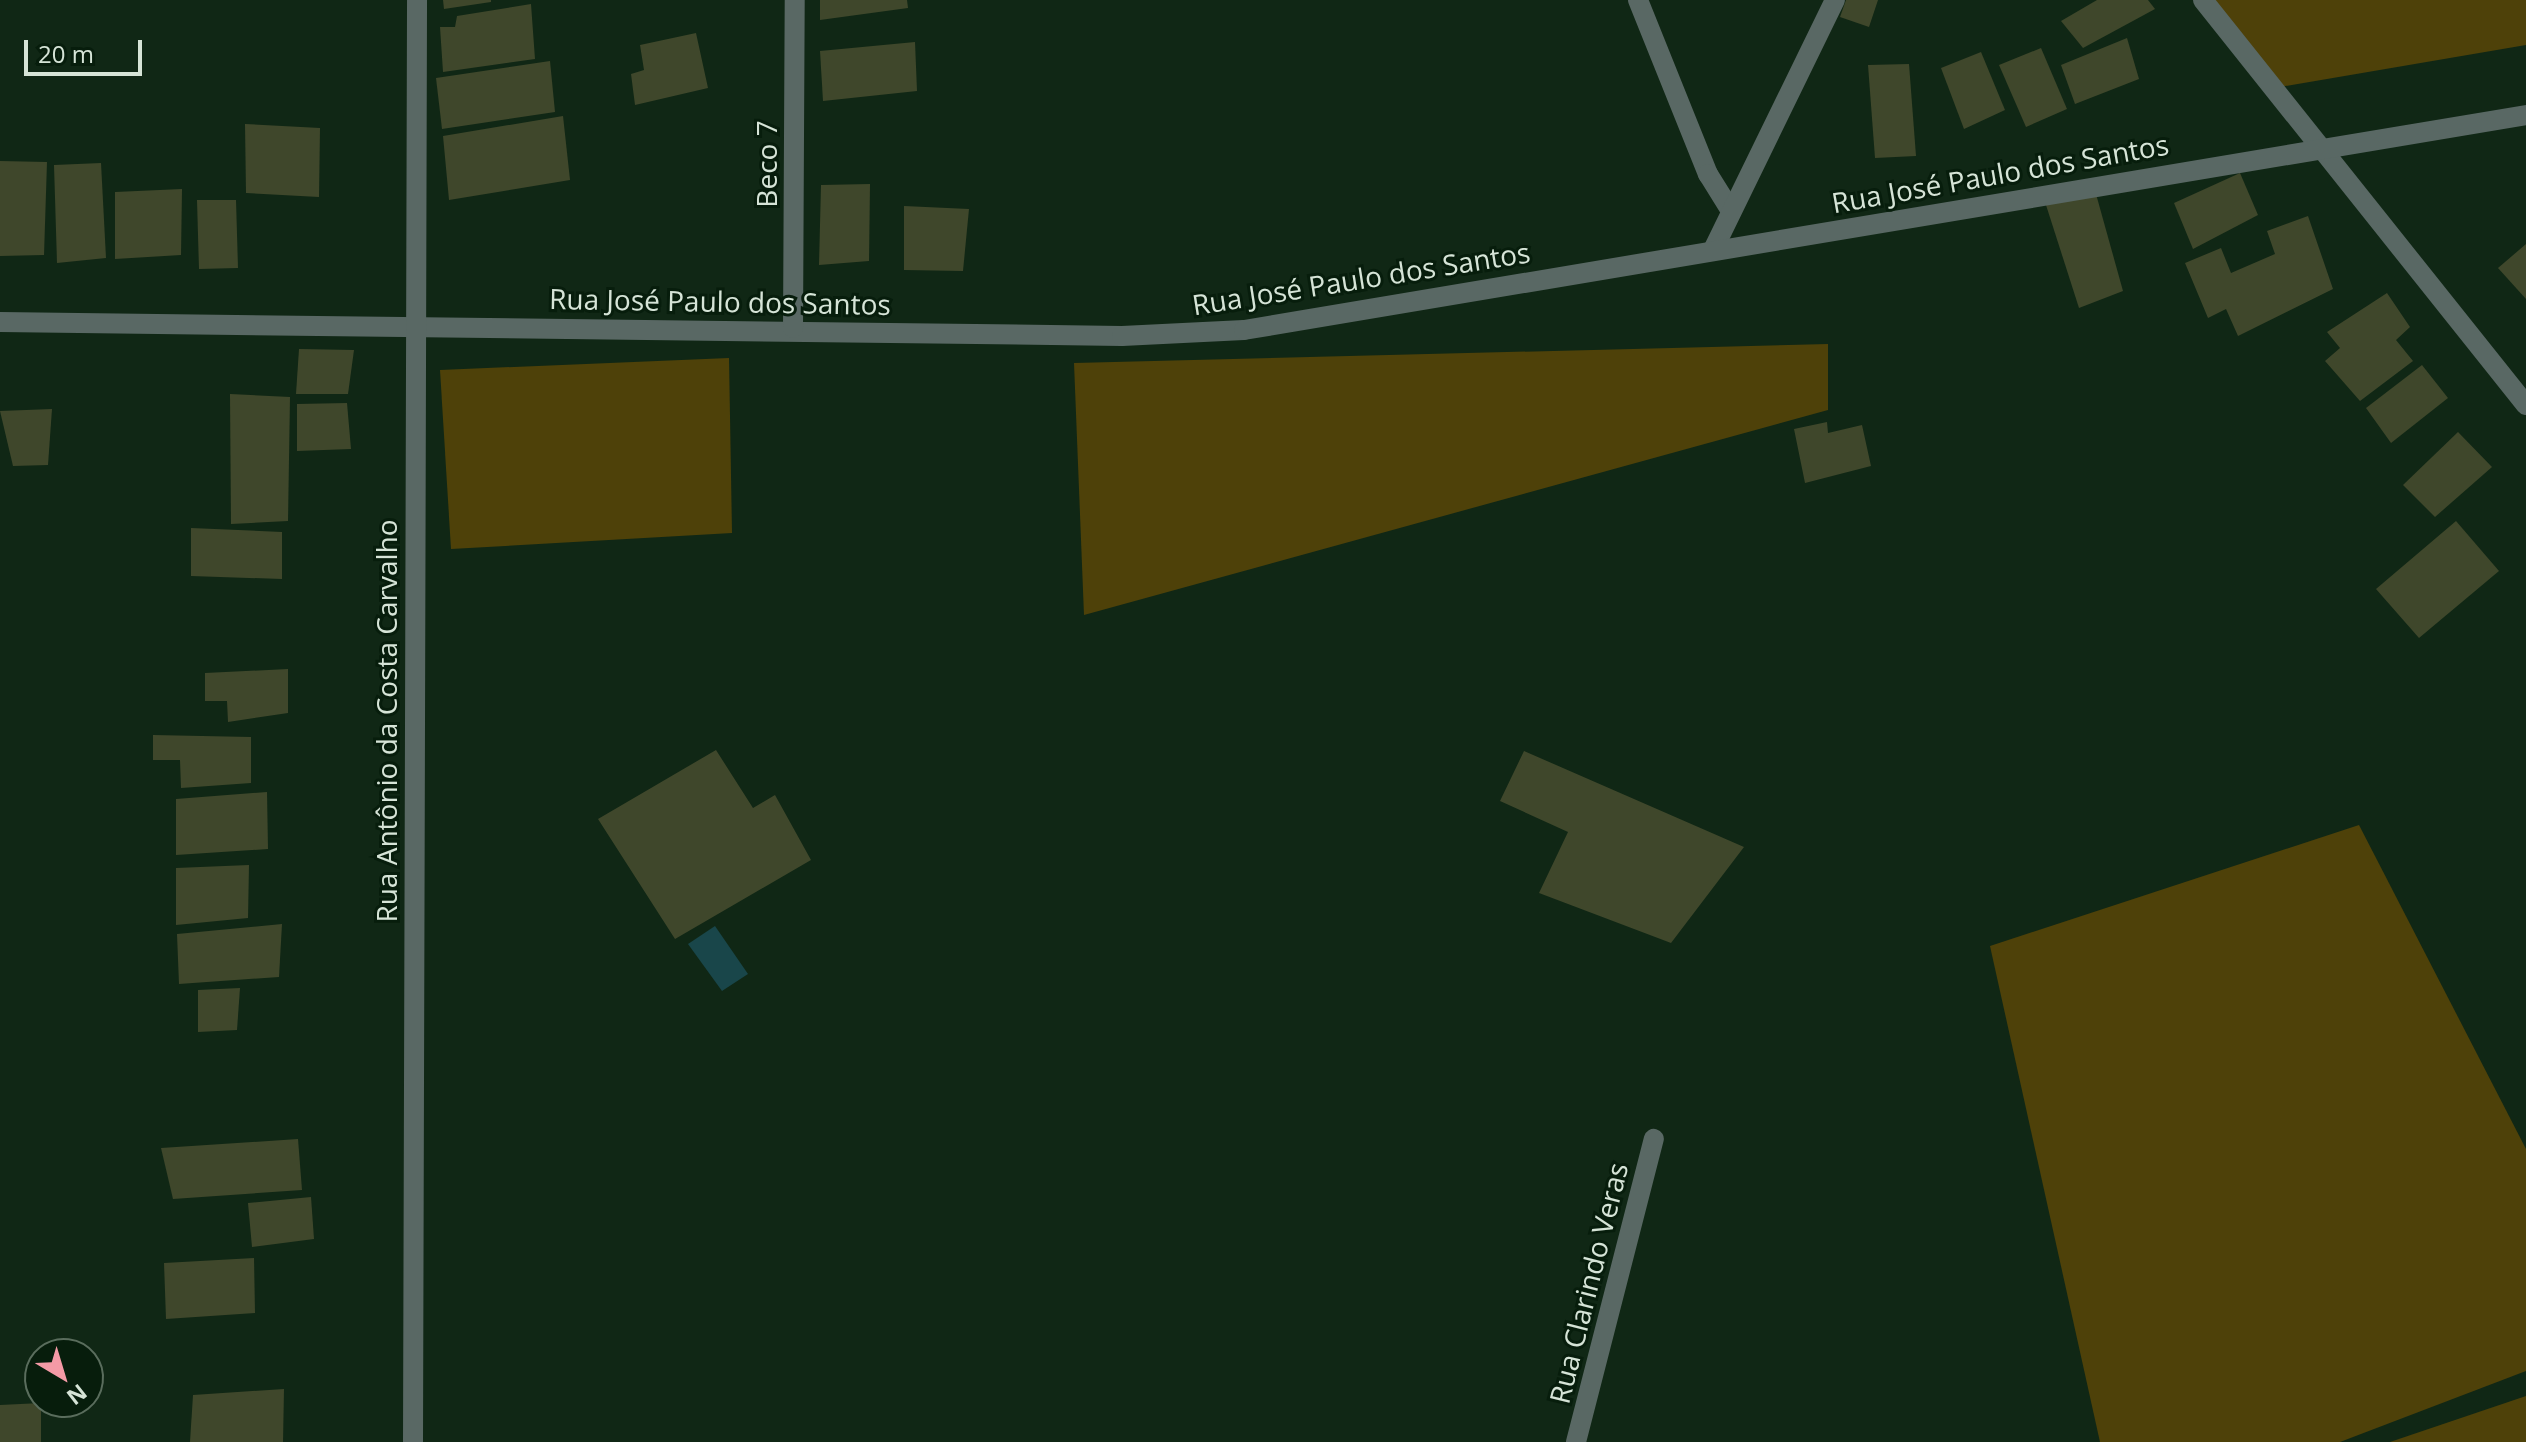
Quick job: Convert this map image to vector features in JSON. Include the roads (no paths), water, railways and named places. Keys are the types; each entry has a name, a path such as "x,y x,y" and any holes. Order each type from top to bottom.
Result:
{"street":[{"name":"Rua Antônio da Costa Carvalho","path":"413,1442 417,0"},
{"name":"Beco 7","path":"793,328 795,0"},
{"path":"1638,0 1708,174 1731,211"},
{"path":"1713,250 1835,0"},
{"path":"2203,0 2526,405"},
{"name":"Rua José Paulo dos Santos","path":"0,322 793,328 1122,336 1244,330 2526,115"},
{"name":"Rua Clarindo Veras","path":"1576,1442 1654,1139"}],"water":[{"path":"715,926 748,974 722,991 688,944"}]}
